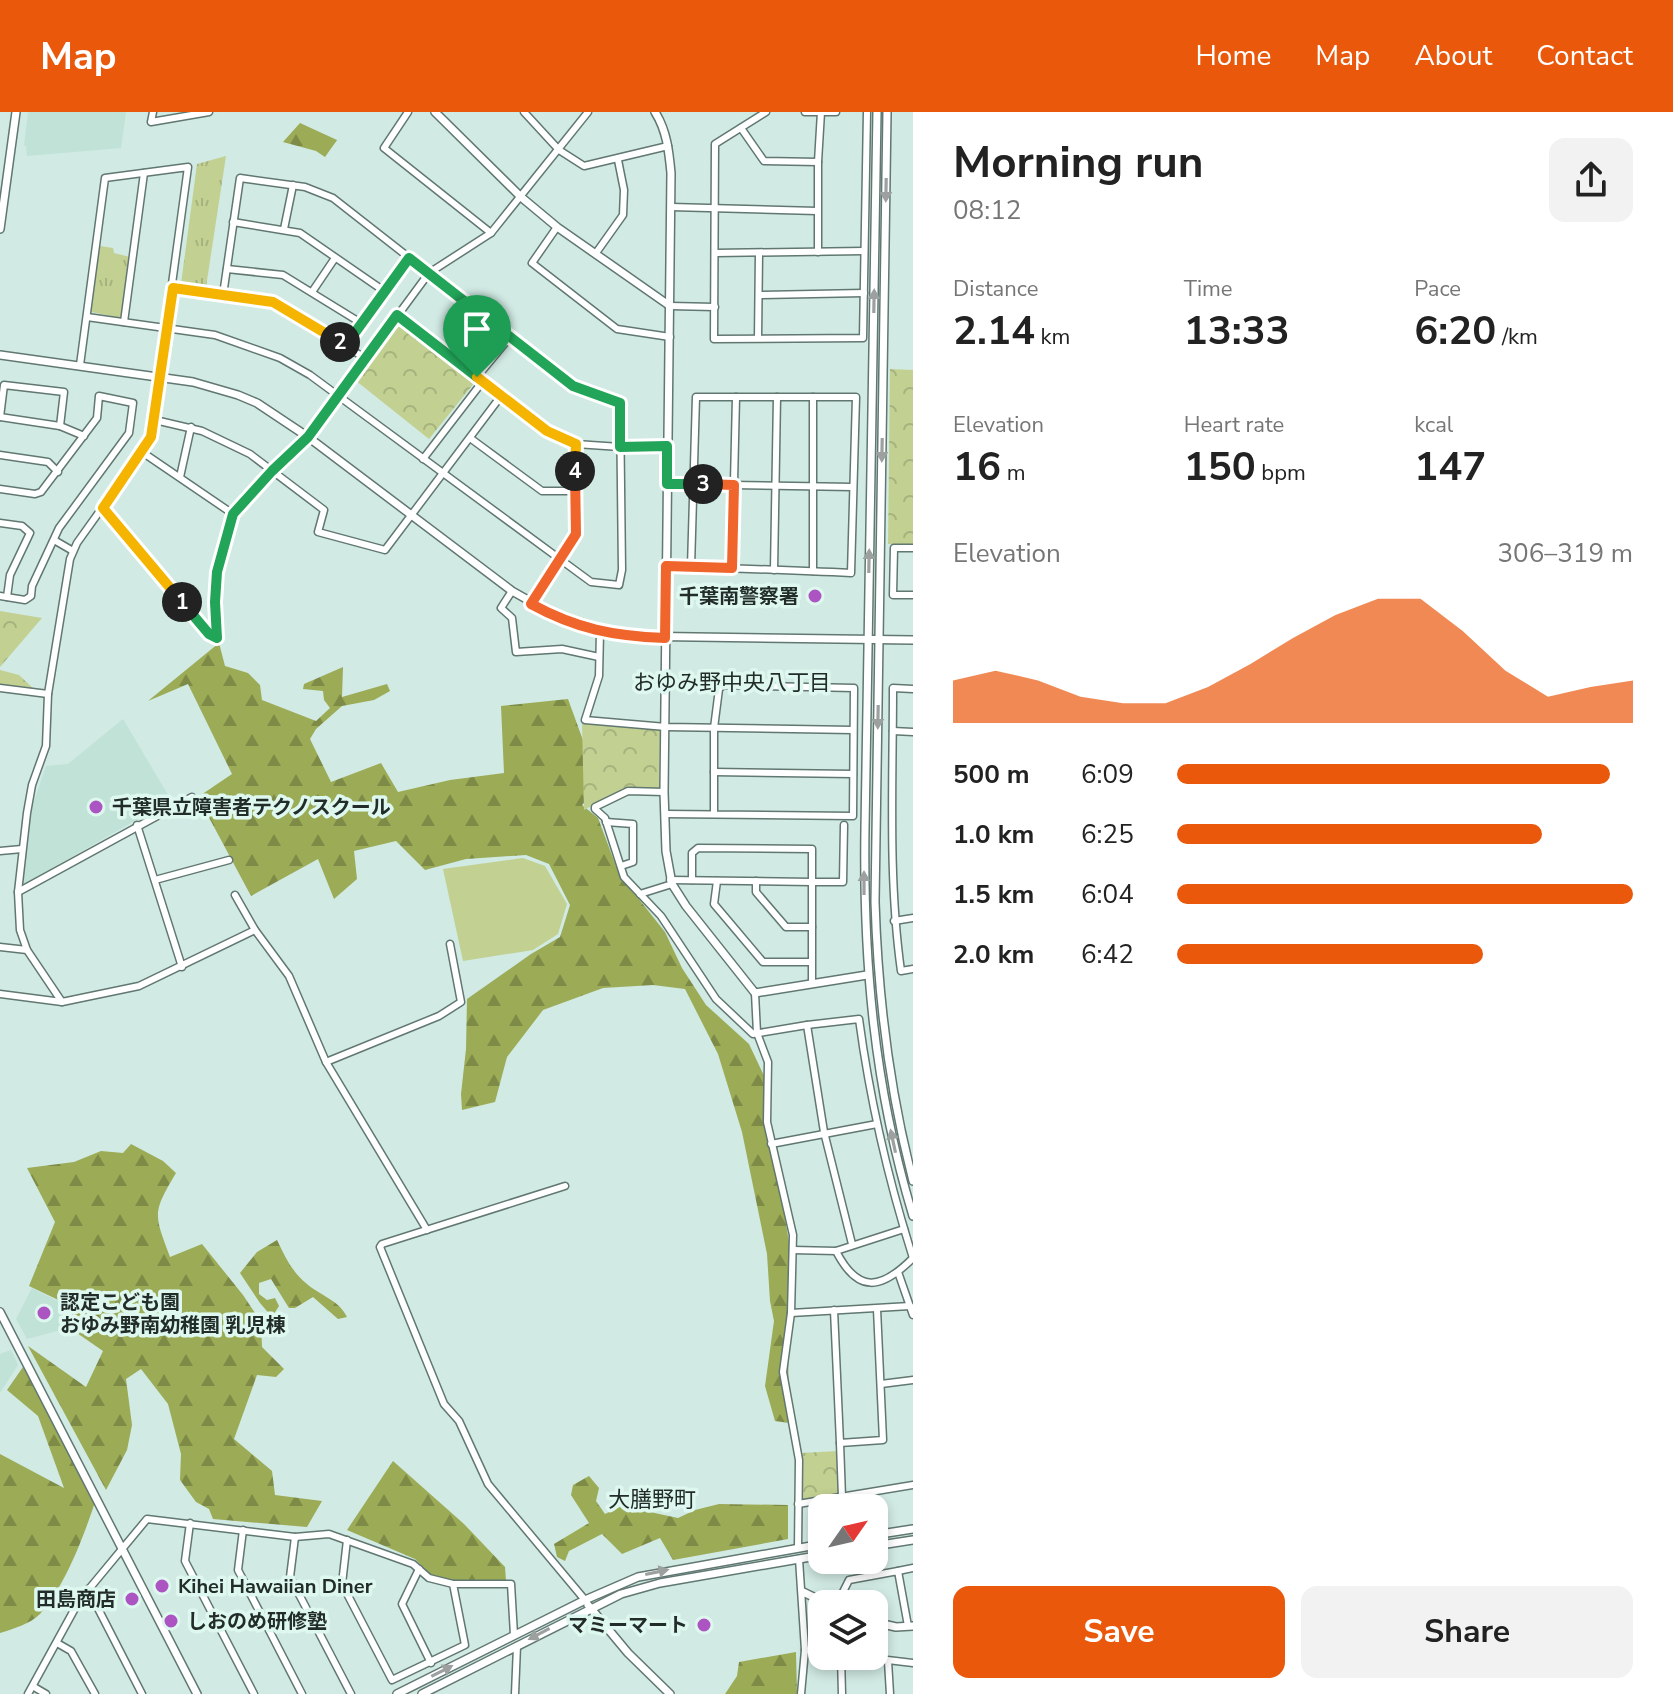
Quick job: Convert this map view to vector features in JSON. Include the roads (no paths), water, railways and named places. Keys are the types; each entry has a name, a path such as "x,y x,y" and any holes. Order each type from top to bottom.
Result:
{"street":[{"path":"0,229 16,112"},
{"path":"153,112 151,122 209,112"},
{"path":"408,112 384,148 491,233"},
{"path":"435,112 521,197 557,227 670,306 715,307"},
{"path":"524,112 559,150 584,166 668,146"},
{"path":"103,508 209,634 217,638 217,572 233,514 308,437 429,273 491,233 588,112"},
{"path":"655,112 662,122 671,173 665,638 666,851 671,882 686,906 755,993 757,1033 768,1062 767,1122 786,1201 793,1250 791,1313 783,1372 799,1460 798,1548"},
{"path":"766,112 715,144 714,339 863,338 867,112"},
{"path":"805,112 836,112"},
{"path":"818,252 821,112"},
{"path":"877,112 864,894 867,975 881,1083 897,1160 913,1216"},
{"path":"887,112 875,816 877,974 889,1066 913,1181"},
{"path":"741,128 764,161 818,162"},
{"path":"596,253 623,215 624,190 618,160"},
{"path":"62,1002 27,950 20,930 18,892 22,849 32,785 46,746 48,694 73,551 151,437 188,167 105,178 80,365"},
{"path":"124,322 144,173"},
{"path":"87,317 215,335 280,358 310,375 591,582 619,585 622,570 620,403 573,386 333,198 305,187 240,178 223,295"},
{"path":"284,229 293,185"},
{"path":"671,207 817,211"},
{"path":"233,222 300,233 384,291"},
{"path":"557,227 532,263 617,329 670,337"},
{"path":"716,253 864,251"},
{"path":"758,338 759,253"},
{"path":"312,292 335,258"},
{"path":"346,345 409,258"},
{"path":"227,269 283,275 361,323"},
{"path":"173,288 273,302 365,358"},
{"path":"759,295 864,293"},
{"path":"397,315 547,431 576,444 667,446"},
{"path":"423,459 510,337"},
{"path":"0,355 193,382 238,395 274,413 308,437 512,591 569,623 600,632 665,638 913,640"},
{"path":"60,426 64,392 4,385 0,417 60,426 84,436"},
{"path":"0,489 35,494 41,492 97,418 99,396 133,403 129,433 59,528 32,586 31,596 25,600 4,597 10,575 30,533 22,526 0,523"},
{"path":"155,420 191,427 250,454 324,510 318,532 385,550 501,396"},
{"path":"666,566 691,567 732,568 774,570 813,571 851,573 856,397 696,397 691,567"},
{"path":"732,568 736,397"},
{"path":"774,570 777,397"},
{"path":"813,397 813,571"},
{"path":"180,477 191,427"},
{"path":"470,438 542,491 573,491"},
{"path":"531,604 576,534 573,491 576,444"},
{"path":"142,452 233,514"},
{"path":"0,455 48,462 58,472"},
{"path":"667,484 853,487"},
{"path":"54,540 73,551"},
{"path":"913,548 894,548 893,595 913,595"},
{"path":"512,591 501,608 512,618 516,652 562,649 599,657"},
{"path":"600,632 599,676 585,720 666,727 853,730"},
{"path":"665,814 853,816 854,688 723,685 719,689 714,728 714,814"},
{"path":"0,688 48,694"},
{"path":"913,689 893,688 894,921 901,971 913,969"},
{"path":"893,731 913,732"},
{"path":"714,772 853,774"},
{"path":"664,792 628,791 595,807 606,822 624,877 661,916 716,999 753,1034 859,1019 888,1174 913,1258 898,1272 879,1282 856,1280 836,1251"},
{"path":"18,892 192,797"},
{"path":"606,822 633,824 633,862 621,866"},
{"path":"137,825 182,967"},
{"path":"640,894 671,882 692,880 843,882 844,825"},
{"path":"692,880 692,853 698,848 812,849 812,982"},
{"path":"0,851 22,849"},
{"path":"155,880 229,860"},
{"path":"717,881 714,904 763,962 811,962"},
{"path":"756,881 756,892 786,927 812,927"},
{"path":"235,895 255,930 289,976 326,1062 427,1230"},
{"path":"894,921 913,918"},
{"path":"0,994 62,1002 139,986 255,930"},
{"path":"326,1062 439,1016 461,1002 450,944"},
{"path":"0,947 27,950"},
{"path":"755,993 867,975"},
{"path":"807,1025 824,1132 852,1244"},
{"path":"771,1144 877,1124"},
{"path":"565,1186 380,1247 444,1404 459,1421 488,1484 628,1653 670,1694"},
{"path":"793,1250 836,1251 904,1229"},
{"path":"898,1272 913,1315"},
{"path":"791,1313 910,1306"},
{"path":"840,1443 883,1440 877,1309"},
{"path":"834,1310 842,1494"},
{"path":"0,1312 197,1694"},
{"path":"881,1384 913,1380"},
{"path":"860,1494 913,1485"},
{"path":"798,1504 808,1502"},
{"path":"28,1694 88,1589 147,1519 295,1537 329,1534 399,1558 429,1578 453,1584 511,1584 514,1635"},
{"path":"190,1523 185,1561 254,1694"},
{"path":"888,1533 913,1529"},
{"path":"243,1530 238,1570 302,1694"},
{"path":"295,1537 290,1577 351,1694"},
{"path":"347,1540 342,1584 392,1680 465,1645 453,1584"},
{"path":"888,1544 913,1540"},
{"path":"422,1694 517,1646 615,1585 659,1571 808,1546"},
{"path":"397,1694 514,1635 587,1603 660,1583 808,1557"},
{"path":"799,1559 805,1650 801,1694"},
{"path":"844,1590 849,1580 913,1568"},
{"path":"419,1569 402,1604 431,1663"},
{"path":"888,1626 910,1626 898,1571"},
{"path":"88,1589 142,1694"},
{"path":"803,1592 808,1594"},
{"path":"57,1643 71,1651 95,1694"},
{"path":"515,1694 517,1646"},
{"path":"890,1694 888,1661 913,1663"},
{"path":"841,1670 842,1694"},
{"path":"34,1687 46,1694"}],"place":[{"name":"千葉南警察署","path":"815,596"},
{"name":"千葉県立障害者テクノスクール","path":"96,807"},
{"name":"認定こども園 おゆみ野南幼稚園 乳児棟","path":"44,1313"},
{"name":"Kihei Hawaiian Diner","path":"162,1586"},
{"name":"田島商店","path":"132,1599"},
{"name":"しおのめ研修塾","path":"171,1621"},
{"name":"マミーマート","path":"704,1625"}],"district":[{"name":"おゆみ野中央八丁目","path":"732,682"},
{"name":"大膳野町","path":"652,1499"}]}
